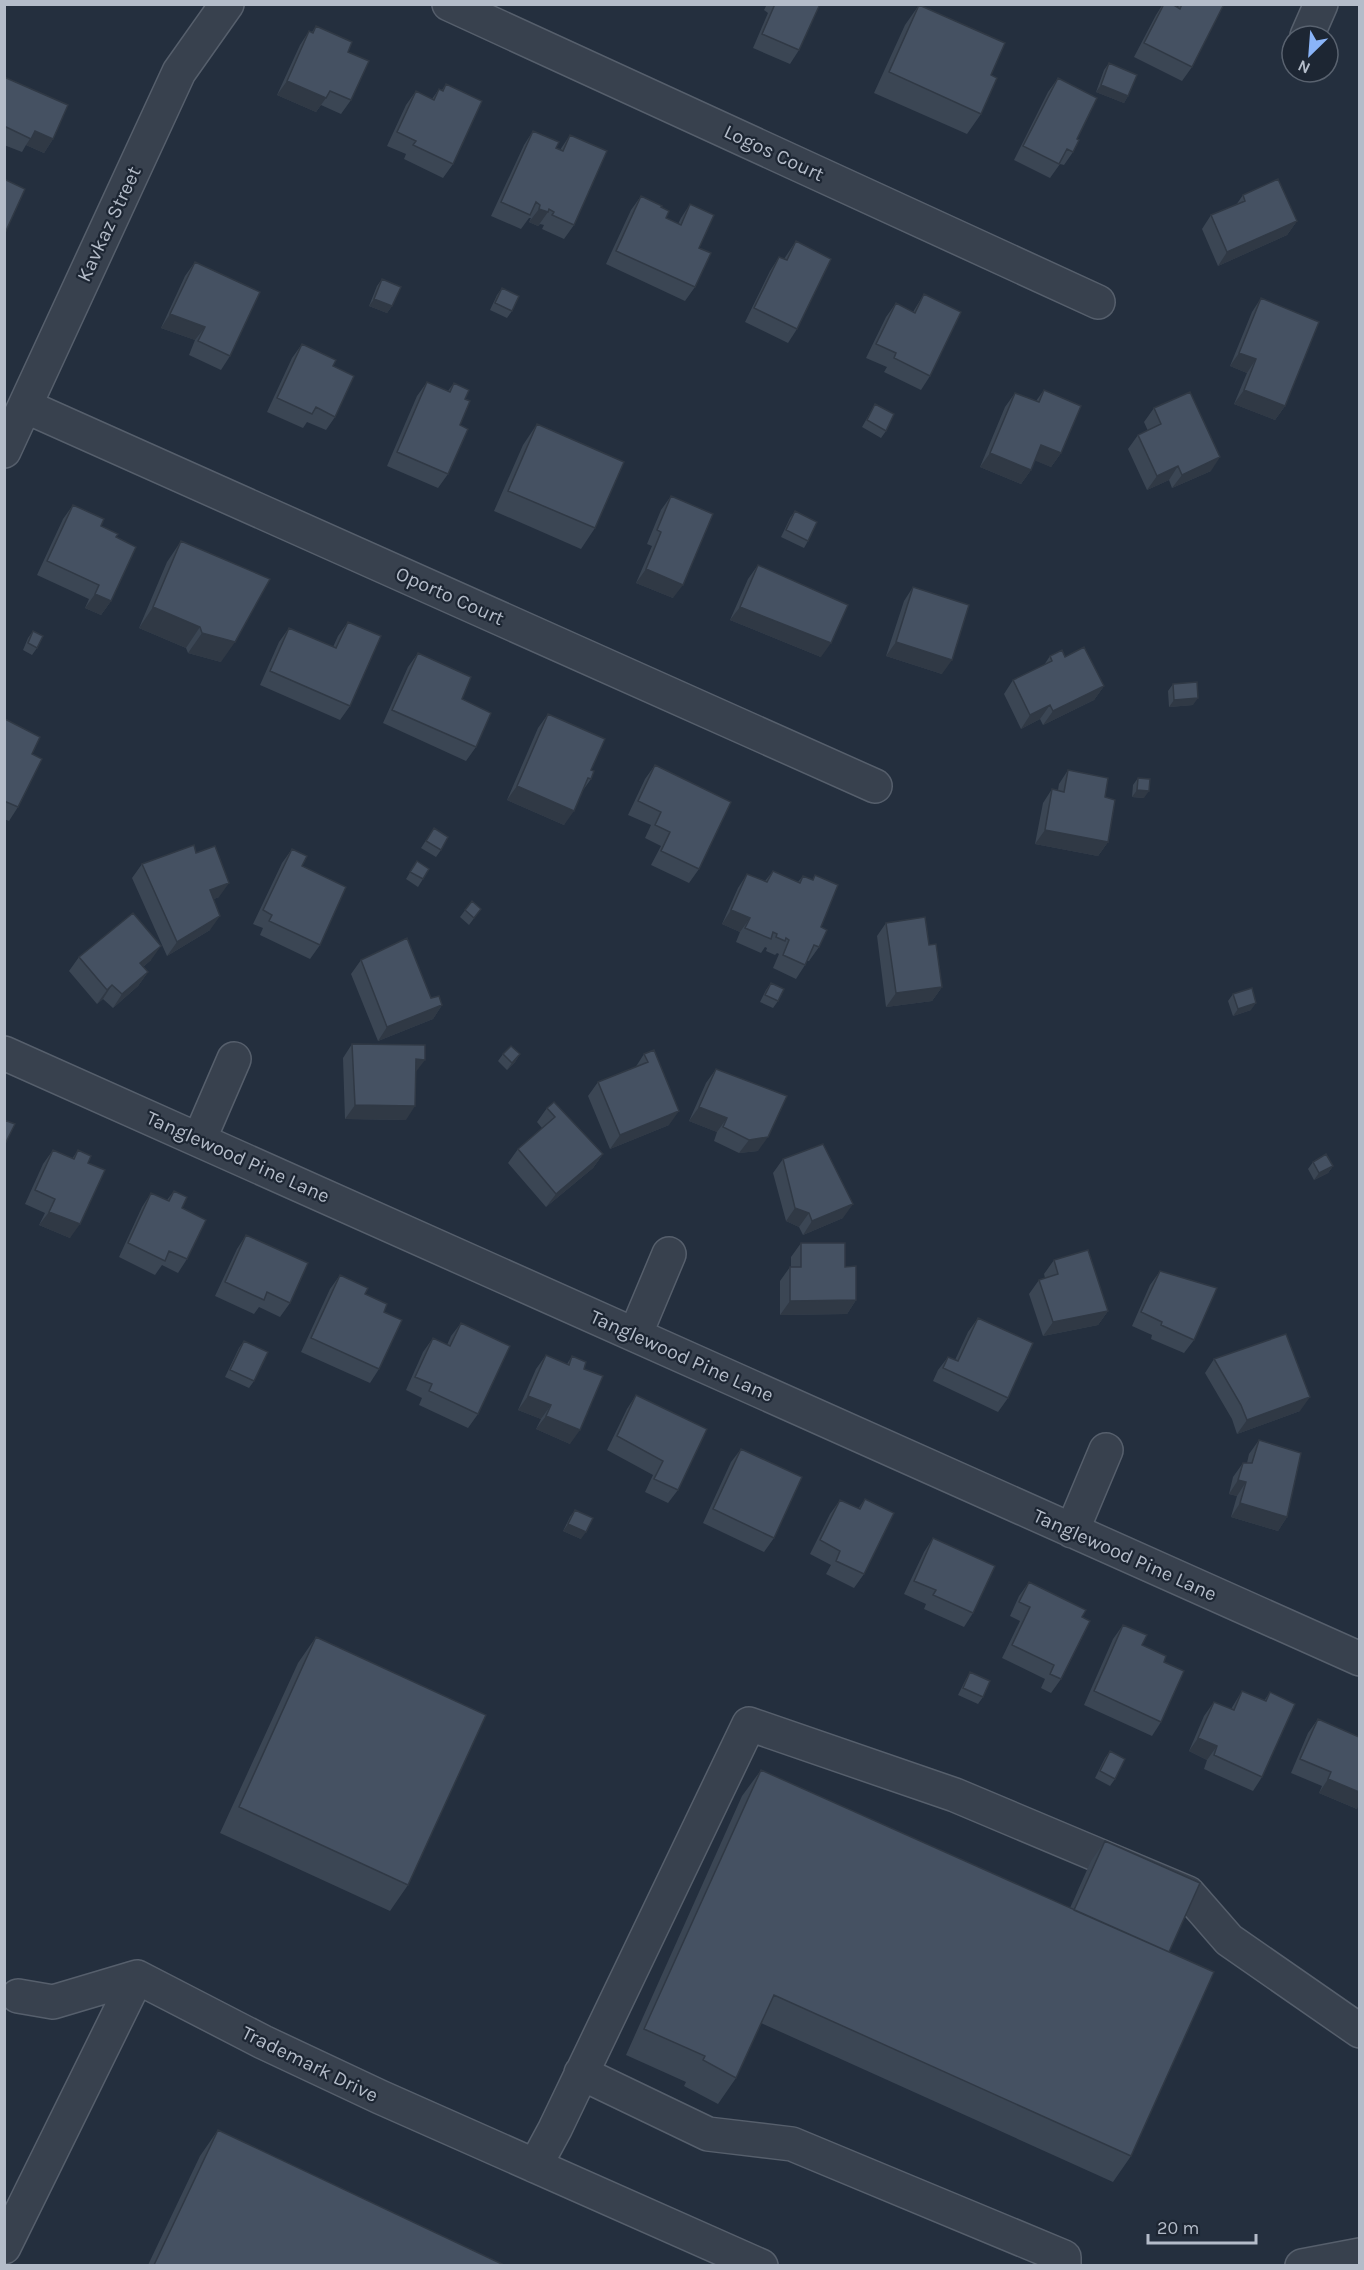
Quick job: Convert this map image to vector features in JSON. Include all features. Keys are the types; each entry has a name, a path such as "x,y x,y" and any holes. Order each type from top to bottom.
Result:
{"street":[{"name":"Kavkaz Street","path":"4,451 178,72 227,4"},
{"name":"Logos Court","path":"449,4 1098,302"},
{"path":"1312,24 1321,4"},
{"name":"Oporto Court","path":"25,406 875,786"},
{"name":"Tanglewood Pine Lane","path":"4,1053 1359,1659"},
{"path":"199,1140 234,1059"},
{"path":"635,1335 669,1254"},
{"path":"1072,1531 1106,1450"},
{"path":"535,2166 749,1724 955,1795 1188,1893 1229,1940 1359,2031"},
{"path":"18,1996 52,2001 137,1977"},
{"path":"4,2247 137,1977"},
{"name":"Trademark Drive","path":"137,1977 274,2047 380,2097 754,2264"},
{"path":"582,2073 708,2134 792,2144 1064,2257 1064,2265"},
{"path":"1302,2265 1359,2255"}],"building":[{"path":"775,4 820,4 799,50 762,34"},
{"path":"1164,4 1172,4 1180,9 1182,4 1224,4 1192,67 1144,43"},
{"path":"919,5 1005,43 991,75 997,78 981,114 889,72"},
{"path":"316,26 352,42 348,52 369,61 351,100 330,91 326,98 287,81 309,31 313,33"},
{"path":"1109,63 1137,75 1128,96 1101,85"},
{"path":"4,77 68,105 53,139 35,131 31,139 4,126"},
{"path":"1058,78 1097,98 1073,152 1067,149 1059,164 1023,146"},
{"path":"446,84 482,101 453,164 413,145 416,141 397,132 416,91 434,100 439,89 443,91"},
{"path":"533,131 559,142 556,148 563,151 570,135 607,151 574,225 552,215 554,212 549,209 548,212 539,209 540,205 536,202 530,215 501,202"},
{"path":"4,179 25,189 5,233 4,233"},
{"path":"1278,179 1297,221 1227,252 1211,215 1245,201 1243,195"},
{"path":"641,196 669,211 666,218 681,225 690,204 714,215 699,248 711,253 695,287 616,251"},
{"path":"796,241 831,259 797,329 754,308 779,257 787,260"},
{"path":"195,262 260,292 230,356 198,341 205,327 170,314"},
{"path":"382,279 401,287 392,306 374,299"},
{"path":"502,288 519,296 512,311 495,303"},
{"path":"924,294 961,312 930,376 894,358 896,353 876,344 896,303 915,313"},
{"path":"1261,298 1319,322 1285,406 1244,390 1256,359 1239,353"},
{"path":"302,344 336,360 333,366 354,376 335,417 316,407 312,414 277,398"},
{"path":"427,382 450,392 454,383 469,390 465,399 470,401 460,425 468,429 448,474 397,452"},
{"path":"1044,390 1081,406 1061,453 1041,445 1031,470 990,453 1015,393 1039,402"},
{"path":"1190,392 1220,457 1182,475 1178,466 1157,476 1138,435 1161,424 1154,408"},
{"path":"875,404 894,414 886,431 867,420"},
{"path":"537,424 624,462 595,528 508,491"},
{"path":"671,496 713,514 683,585 646,569 661,532 657,530"},
{"path":"73,505 104,519 101,526 118,534 116,537 136,547 111,601 95,594 99,585 47,561"},
{"path":"795,511 817,522 808,541 786,530"},
{"path":"181,541 270,579 235,642 202,633 200,627 153,607"},
{"path":"758,565 848,605 831,643 740,607"},
{"path":"913,587 969,605 952,660 896,642"},
{"path":"348,622 381,636 350,706 270,671 289,628 336,648"},
{"path":"33,631 43,636 37,648 28,643"},
{"path":"1084,647 1104,686 1053,711 1050,705 1030,715 1013,680 1052,661 1050,656 1062,650 1065,657"},
{"path":"418,653 471,677 462,699 491,713 476,747 392,710"},
{"path":"1197,682 1198,698 1174,700 1173,684"},
{"path":"548,714 605,739 591,770 594,771 591,779 588,778 574,811 517,786"},
{"path":"5,719 40,737 32,754 42,759 18,807 4,801"},
{"path":"655,765 731,802 699,869 661,851 670,832 655,825 661,812 638,801"},
{"path":"1068,770 1108,778 1105,797 1115,800 1108,842 1045,830 1052,789 1064,792"},
{"path":"1138,778 1150,779 1149,791 1137,790"},
{"path":"434,828 448,837 441,850 426,841"},
{"path":"194,845 196,853 215,846 229,883 210,890 220,916 177,942 142,864"},
{"path":"292,849 307,856 302,866 346,887 320,945 269,921 272,915 263,910"},
{"path":"417,861 429,869 423,879 410,872"},
{"path":"773,871 800,883 803,876 813,880 815,875 838,885 821,927 827,930 819,947 814,945 805,965 783,955 789,940 786,938 785,941 776,937 777,934 773,932 771,939 745,928 750,918 731,910 747,874 767,882"},
{"path":"472,901 481,909 474,918 465,910"},
{"path":"133,913 161,946 140,963 148,972 122,994 112,985 107,990 79,957"},
{"path":"925,917 929,945 936,944 942,987 896,993 886,923"},
{"path":"407,938 431,998 439,996 442,1005 387,1027 361,960"},
{"path":"771,983 784,989 778,1001 765,995"},
{"path":"1252,988 1256,1003 1238,1009 1233,994"},
{"path":"352,1044 425,1045 425,1060 416,1059 415,1106 355,1105"},
{"path":"511,1046 520,1054 512,1063 503,1054"},
{"path":"654,1050 679,1111 620,1135 598,1082 648,1062 644,1054"},
{"path":"716,1069 787,1096 768,1137 749,1140 723,1127 727,1118 699,1107"},
{"path":"554,1102 603,1154 556,1194 518,1149 555,1117 547,1108"},
{"path":"4,1120 15,1124 4,1146"},
{"path":"823,1144 853,1204 812,1221 809,1213 795,1208 783,1159"},
{"path":"53,1150 74,1159 78,1150 91,1156 88,1163 105,1170 80,1224 49,1212 55,1199 35,1190"},
{"path":"1326,1154 1333,1166 1319,1173 1313,1162"},
{"path":"174,1191 187,1197 182,1208 206,1220 187,1259 169,1251 165,1261 128,1243 151,1193 169,1201"},
{"path":"246,1235 308,1263 290,1303 267,1292 264,1300 225,1282"},
{"path":"801,1243 845,1243 845,1267 856,1266 856,1300 790,1301 790,1267 801,1267"},
{"path":"1088,1250 1108,1311 1053,1322 1039,1280 1058,1274 1054,1260"},
{"path":"1160,1271 1217,1288 1194,1340 1161,1325 1162,1322 1141,1312"},
{"path":"340,1275 368,1288 365,1294 387,1304 384,1312 402,1320 379,1369 311,1338"},
{"path":"978,1318 1033,1343 1008,1398 943,1368 948,1357 958,1361"},
{"path":"461,1323 510,1346 478,1414 429,1391 432,1384 415,1377 433,1338 450,1346"},
{"path":"1286,1334 1310,1397 1247,1420 1241,1405 1214,1359"},
{"path":"244,1341 268,1352 254,1381 230,1370"},
{"path":"546,1355 569,1365 572,1356 586,1362 584,1369 603,1376 580,1430 546,1416 551,1405 528,1396"},
{"path":"636,1395 707,1429 678,1490 654,1479 663,1461 617,1436"},
{"path":"1259,1440 1301,1453 1287,1517 1240,1503 1246,1482 1238,1480 1243,1463 1252,1463"},
{"path":"741,1449 802,1477 774,1538 713,1509"},
{"path":"865,1499 894,1513 864,1574 836,1561 840,1551 820,1540 840,1500 860,1509"},
{"path":"575,1510 593,1518 586,1532 568,1524"},
{"path":"933,1538 995,1566 973,1613 933,1595 936,1590 914,1581"},
{"path":"1029,1582 1086,1610 1082,1617 1090,1621 1061,1679 1050,1674 1054,1665 1012,1645 1030,1607 1019,1602"},
{"path":"1123,1625 1147,1635 1142,1645 1166,1656 1164,1662 1184,1671 1161,1722 1094,1691"},
{"path":"316,1637 486,1715 408,1885 239,1807"},
{"path":"970,1672 990,1681 983,1697 963,1688"},
{"path":"1242,1691 1266,1701 1270,1692 1295,1704 1262,1777 1214,1755 1217,1746 1198,1738 1214,1702 1234,1710"},
{"path":"1318,1719 1359,1737 1359,1792 1328,1779 1331,1772 1300,1759"},
{"path":"1110,1751 1125,1759 1115,1779 1100,1771"},
{"path":"761,1770 1214,1972 1131,2156 774,1995 736,2078 703,2060 705,2056 644,2029"},
{"path":"1105,1841 1200,1883 1169,1952 1074,1910"},
{"path":"218,2130 504,2265 154,2265"}]}
